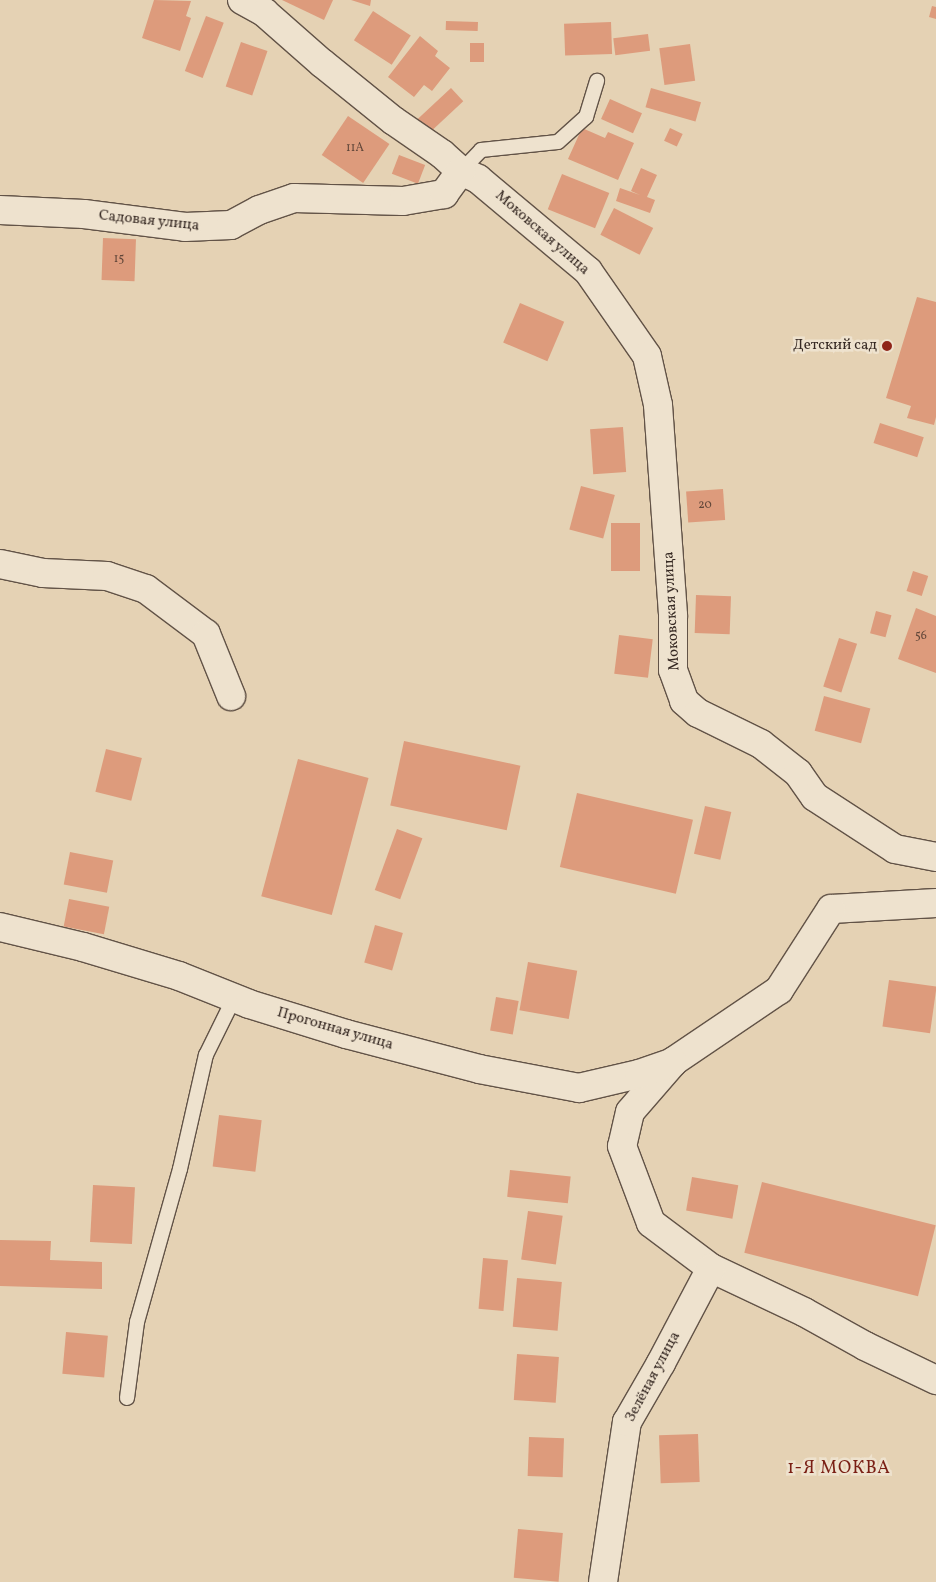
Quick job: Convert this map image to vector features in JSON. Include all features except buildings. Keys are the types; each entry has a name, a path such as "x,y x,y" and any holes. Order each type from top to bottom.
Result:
{"street":[{"name":"Моковская улица","path":"242,0 266,14 322,63 394,121 442,154 461,171 478,179 588,271 647,356 658,405 673,616 673,670 684,701 698,713 761,744 798,773 816,796 895,849 936,857"},
{"name":"Садовая улица","path":"0,210 84,214 185,227 231,226 258,210 294,198 403,201 444,194 461,171"},
{"path":"0,564 43,573 107,576 146,589 206,634 231,696"},
{"path":"936,903 831,909 779,990 674,1061 630,1112 622,1146 651,1223 710,1268 804,1312 865,1346 936,1380"},
{"name":"Прогонная улица","path":"0,927 83,947 179,976 234,998 346,1034 479,1069 579,1088 639,1074 674,1061"},
{"name":"Зелёная улица","path":"603,1582 627,1422 661,1363 710,1268"}],"lane":[{"path":"461,171 481,150 558,142 586,117 597,81"},
{"path":"127,1398 137,1322 180,1169 206,1055 234,998"}],"place":[{"name":"Детский сад","path":"887,346"}],"district":[{"name":"1-Я МОКВА","path":"839,1469"}]}
